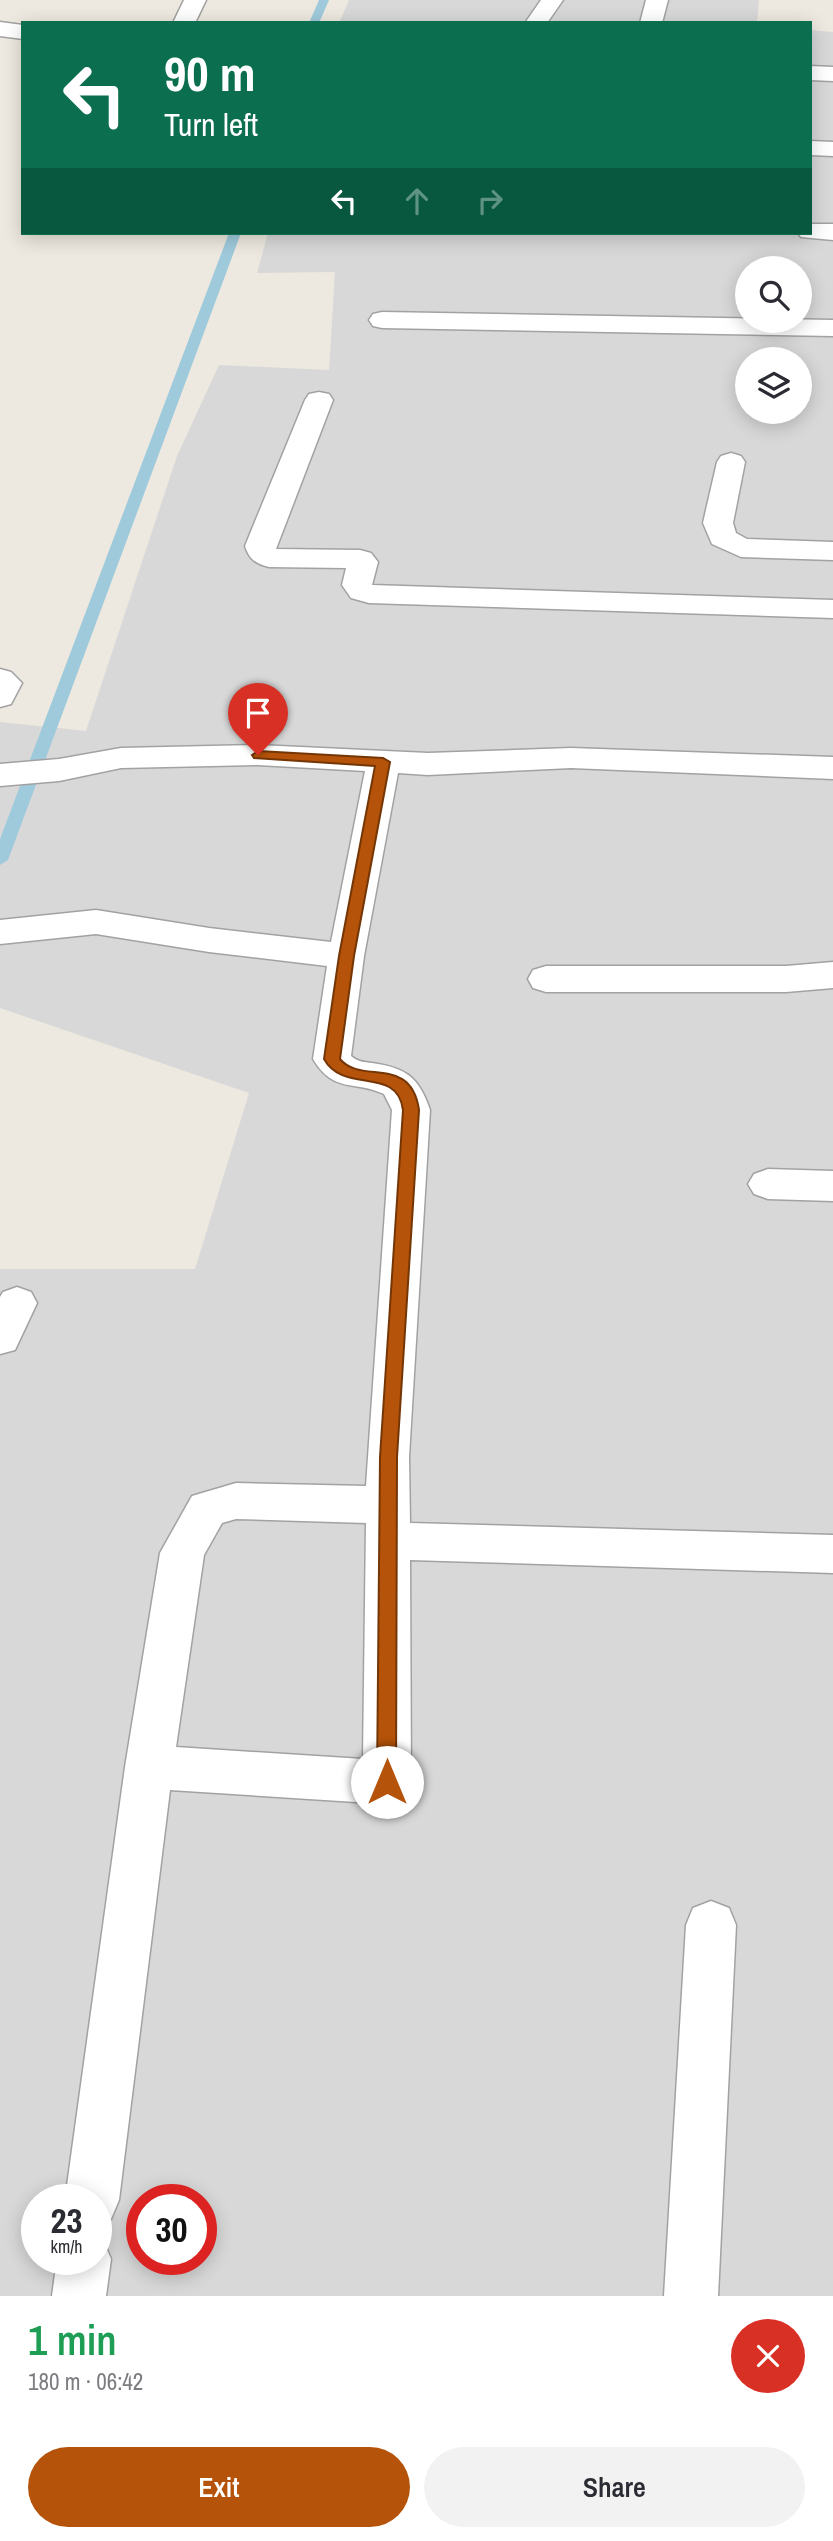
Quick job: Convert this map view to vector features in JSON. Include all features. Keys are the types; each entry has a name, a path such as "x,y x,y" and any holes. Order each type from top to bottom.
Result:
{"street":[{"path":"185,21 195,0"},
{"path":"537,21 552,0"},
{"path":"652,21 657,0"},
{"path":"812,73 833,74"},
{"path":"812,148 833,149"},
{"path":"812,232 833,232"},
{"path":"382,320 833,328"},
{"path":"319,400 260,546 262,553 269,558 360,559 363,562 357,585 362,592 369,594 833,609"},
{"path":"730,462 718,523 723,538 741,548 833,551"},
{"path":"0,679 6,683 0,697"},
{"path":"0,775 134,758 258,755 428,764 571,758 833,768"},
{"path":"149,1767 387,1782 388,1457 411,1110 409,1096 401,1086 382,1078 345,1073 332,1059 346,956 383,762"},
{"path":"1,931 96,922 209,940 346,956"},
{"path":"546,979 786,979 833,975"},
{"path":"768,1184 833,1186"},
{"path":"94,2184 149,1767 182,1553 207,1509 236,1501 388,1523 833,1554"},
{"path":"691,2296 711,1925"},
{"path":"79,2296 82,2275"}],"shaded area":[{"path":"349,0 759,0 757,21 340,21"},
{"path":"812,30 833,32 833,2296 0,2296 0,1269 195,1269 249,1093 0,1008 0,722 86,731 177,456 219,365 329,370 335,272 257,273 267,235 812,235"}],"waterway":[{"path":"315,21 324,0"},
{"path":"0,860 234,235"}],"route":[{"path":"258,755 383,762 346,956 332,1059 345,1073 382,1078 401,1086 409,1096 411,1110 388,1457 387,1782"}]}
